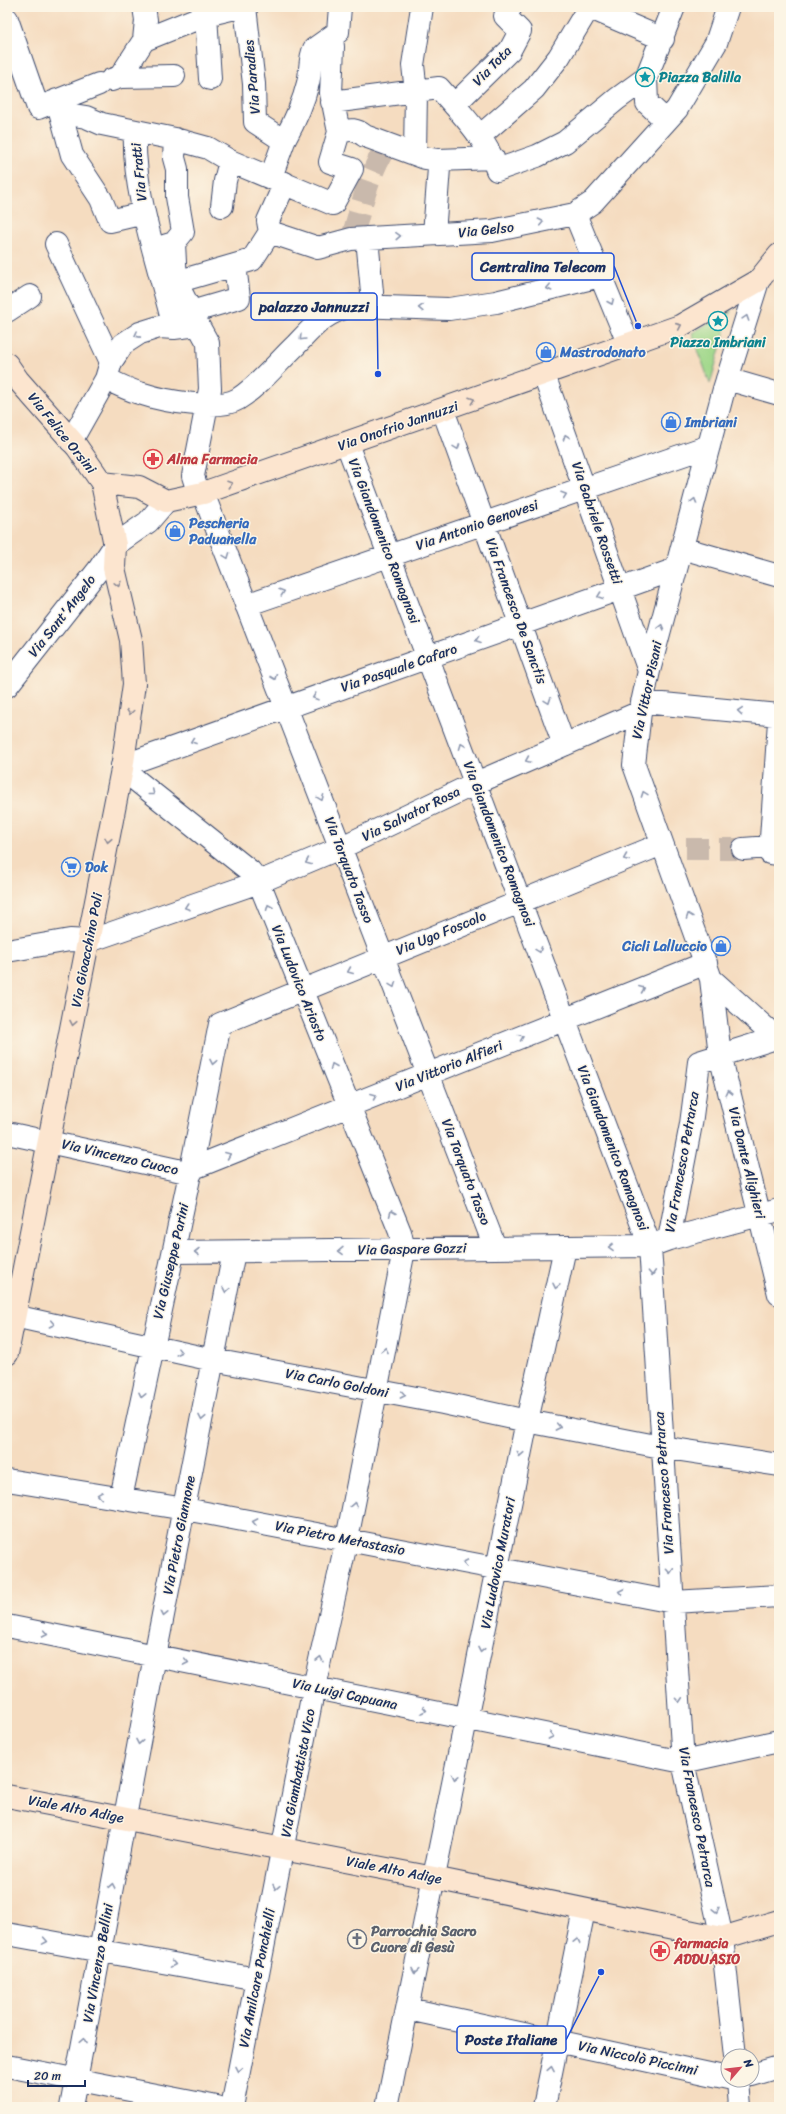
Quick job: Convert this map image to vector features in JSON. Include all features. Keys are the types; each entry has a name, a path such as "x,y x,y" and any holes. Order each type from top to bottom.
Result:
{"street":[{"path":"144,7 146,20 144,40"},
{"path":"110,80 144,40 206,15 239,7"},
{"name":"Via Paradies","path":"245,7 254,84 255,122 284,142"},
{"path":"164,246 176,282 252,260 270,232 268,221 278,180 284,142 301,107 308,82 312,54 314,49 332,38 338,32 340,7"},
{"path":"415,154 416,92 413,65 422,7"},
{"name":"Via Tota","path":"454,105 510,50 520,31 504,16 511,7"},
{"path":"480,136 534,89 559,57 589,7 662,42"},
{"path":"666,121 647,103 646,78 662,42 674,7"},
{"name":"Via Gelso","path":"270,232 318,248 357,237 492,231 575,214 593,202 677,110 716,43 728,7"},
{"path":"206,15 210,79"},
{"path":"9,34 52,107 72,155 101,199 110,221 144,213"},
{"path":"52,107 86,117 102,124 175,139 208,148 230,161 333,204 352,169 330,162 339,132 331,93 332,38"},
{"path":"52,107 110,80 174,76"},
{"path":"339,132 350,129 358,130 365,136 386,146 425,158 496,164 537,156 565,142 617,99 646,78"},
{"path":"332,102 340,99 416,92 439,88 480,136 496,164"},
{"name":"Via Fratti","path":"135,131 134,148 144,213 164,246"},
{"path":"164,246 183,232 178,202 177,169 174,158 175,139"},
{"path":"434,234 439,168 438,160"},
{"path":"222,206 225,181 230,161"},
{"path":"575,214 629,345 680,326 758,281 779,255"},
{"path":"357,237 372,292 371,307"},
{"path":"56,244 108,371 143,395 176,401 206,404 222,404 237,400 252,389 320,320 336,310 346,307 457,308 496,302 600,276"},
{"path":"164,246 174,328"},
{"path":"71,441 123,344 140,333 159,327 174,328 238,298 235,265"},
{"path":"758,281 724,387 779,394"},
{"name":"Via Torquato Tasso","path":"176,282 208,343 210,389 193,476 246,605 495,1247"},
{"path":"7,311 30,296"},
{"name":"Via Onofrio Jannuzzi","path":"166,502 201,494 629,345"},
{"name":"Via Gabriele Rossetti","path":"544,375 649,671"},
{"name":"Via Felice Orsini","path":"11,376 71,441 102,483"},
{"name":"Via Vittor Pisani","path":"709,971 634,765 641,707 649,671 724,387"},
{"name":"Via Francesco De Sanctis","path":"443,410 564,745"},
{"name":"Via Giandomenico Romagnosi","path":"347,444 565,1020 660,1242"},
{"name":"Via Antonio Genovesi","path":"246,605 709,446"},
{"path":"102,483 139,488 166,502 148,522 115,545"},
{"name":"Via Gioacchino Poli","path":"7,1354 50,1142 122,767 134,684 131,640 114,568 115,545 102,483"},
{"name":"Via Sant'Angelo","path":"7,686 99,569 115,545"},
{"path":"682,548 779,576"},
{"name":"Via Pasquale Cafaro","path":"122,767 676,569"},
{"path":"641,707 779,715"},
{"name":"Via Salvator Rosa","path":"89,941 259,882 340,848 476,783 564,745 641,707"},
{"path":"743,849 775,850 779,721"},
{"name":"Via Ludovico Ariosto","path":"122,767 250,872 259,882 400,1232 404,1250"},
{"name":"Via Ugo Foscolo","path":"220,1024 662,844"},
{"path":"7,951 70,940 89,941"},
{"path":"709,971 779,1038"},
{"name":"Via Vittorio Alfieri","path":"191,1171 565,1020 709,971"},
{"name":"Via Dante Alighieri","path":"709,971 720,1055 769,1212 779,1294"},
{"name":"Via Giuseppe Parini","path":"120,1498 152,1345 174,1252 220,1024"},
{"path":"720,1055 779,1038"},
{"name":"Via Francesco Petrarca","path":"720,1055 699,1062 691,1124 660,1242 661,1447 683,1762 722,1938 734,2048"},
{"name":"Via Vincenzo Cuoco","path":"7,1133 191,1171"},
{"name":"Via Gaspare Gozzi","path":"174,1252 404,1250 495,1247 565,1248 660,1242 769,1212"},
{"name":"Via Ludovico Muratori","path":"387,2107 527,1421 565,1248"},
{"name":"Via Giambattista Vico","path":"283,1849 314,1687 347,1539 404,1250"},
{"name":"Via Pietro Giannone","path":"124,1818 234,1252"},
{"name":"Via Carlo Goldoni","path":"14,1316 152,1345 213,1360 377,1390 661,1447 779,1465"},
{"name":"Via Pietro Metastasio","path":"7,1480 185,1509 673,1602 779,1596"},
{"name":"Via Luigi Capuana","path":"7,1626 683,1762"},
{"path":"683,1762 779,1741"},
{"name":"Viale Alto Adige","path":"7,1796 434,1878 722,1938 779,1921"},
{"name":"Via Vincenzo Bellini","path":"71,2107 124,1818"},
{"name":"Via Amilcare Ponchielli","path":"232,2107 283,1849"},
{"path":"544,2107 556,2040 584,1910"},
{"path":"7,1934 257,1979"},
{"name":"Via Niccolò Piccinni","path":"408,2009 720,2076"},
{"path":"7,2066 217,2107"},
{"path":"760,2073 779,2067"},
{"path":"739,2088 740,2107"}],"green space":[{"path":"731,310 710,384 692,333"}],"tunnel":[{"path":"353,234 370,179 385,148"},
{"path":"686,849 743,849"}],"place":[{"name":"Piazza Balilla","path":"645,77"},
{"name":"Piazza Imbriani","path":"718,321"},
{"name":"Centralina Telecom","path":"638,326"},
{"name":"Mastrodonato","path":"546,352"},
{"name":"palazzo Jannuzzi","path":"378,374"},
{"name":"Imbriani","path":"671,422"},
{"name":"Alma Farmacia","path":"153,459"},
{"name":"Pescheria Paduanella","path":"175,531"},
{"name":"Dok","path":"71,867"},
{"name":"Cicli Lalluccio","path":"721,946"},
{"name":"Parrocchia Sacro Cuore di Gesù","path":"357,1939"},
{"name":"farmacia ADDUASIO","path":"660,1951"},
{"name":"Poste Italiane","path":"601,1972"}]}
